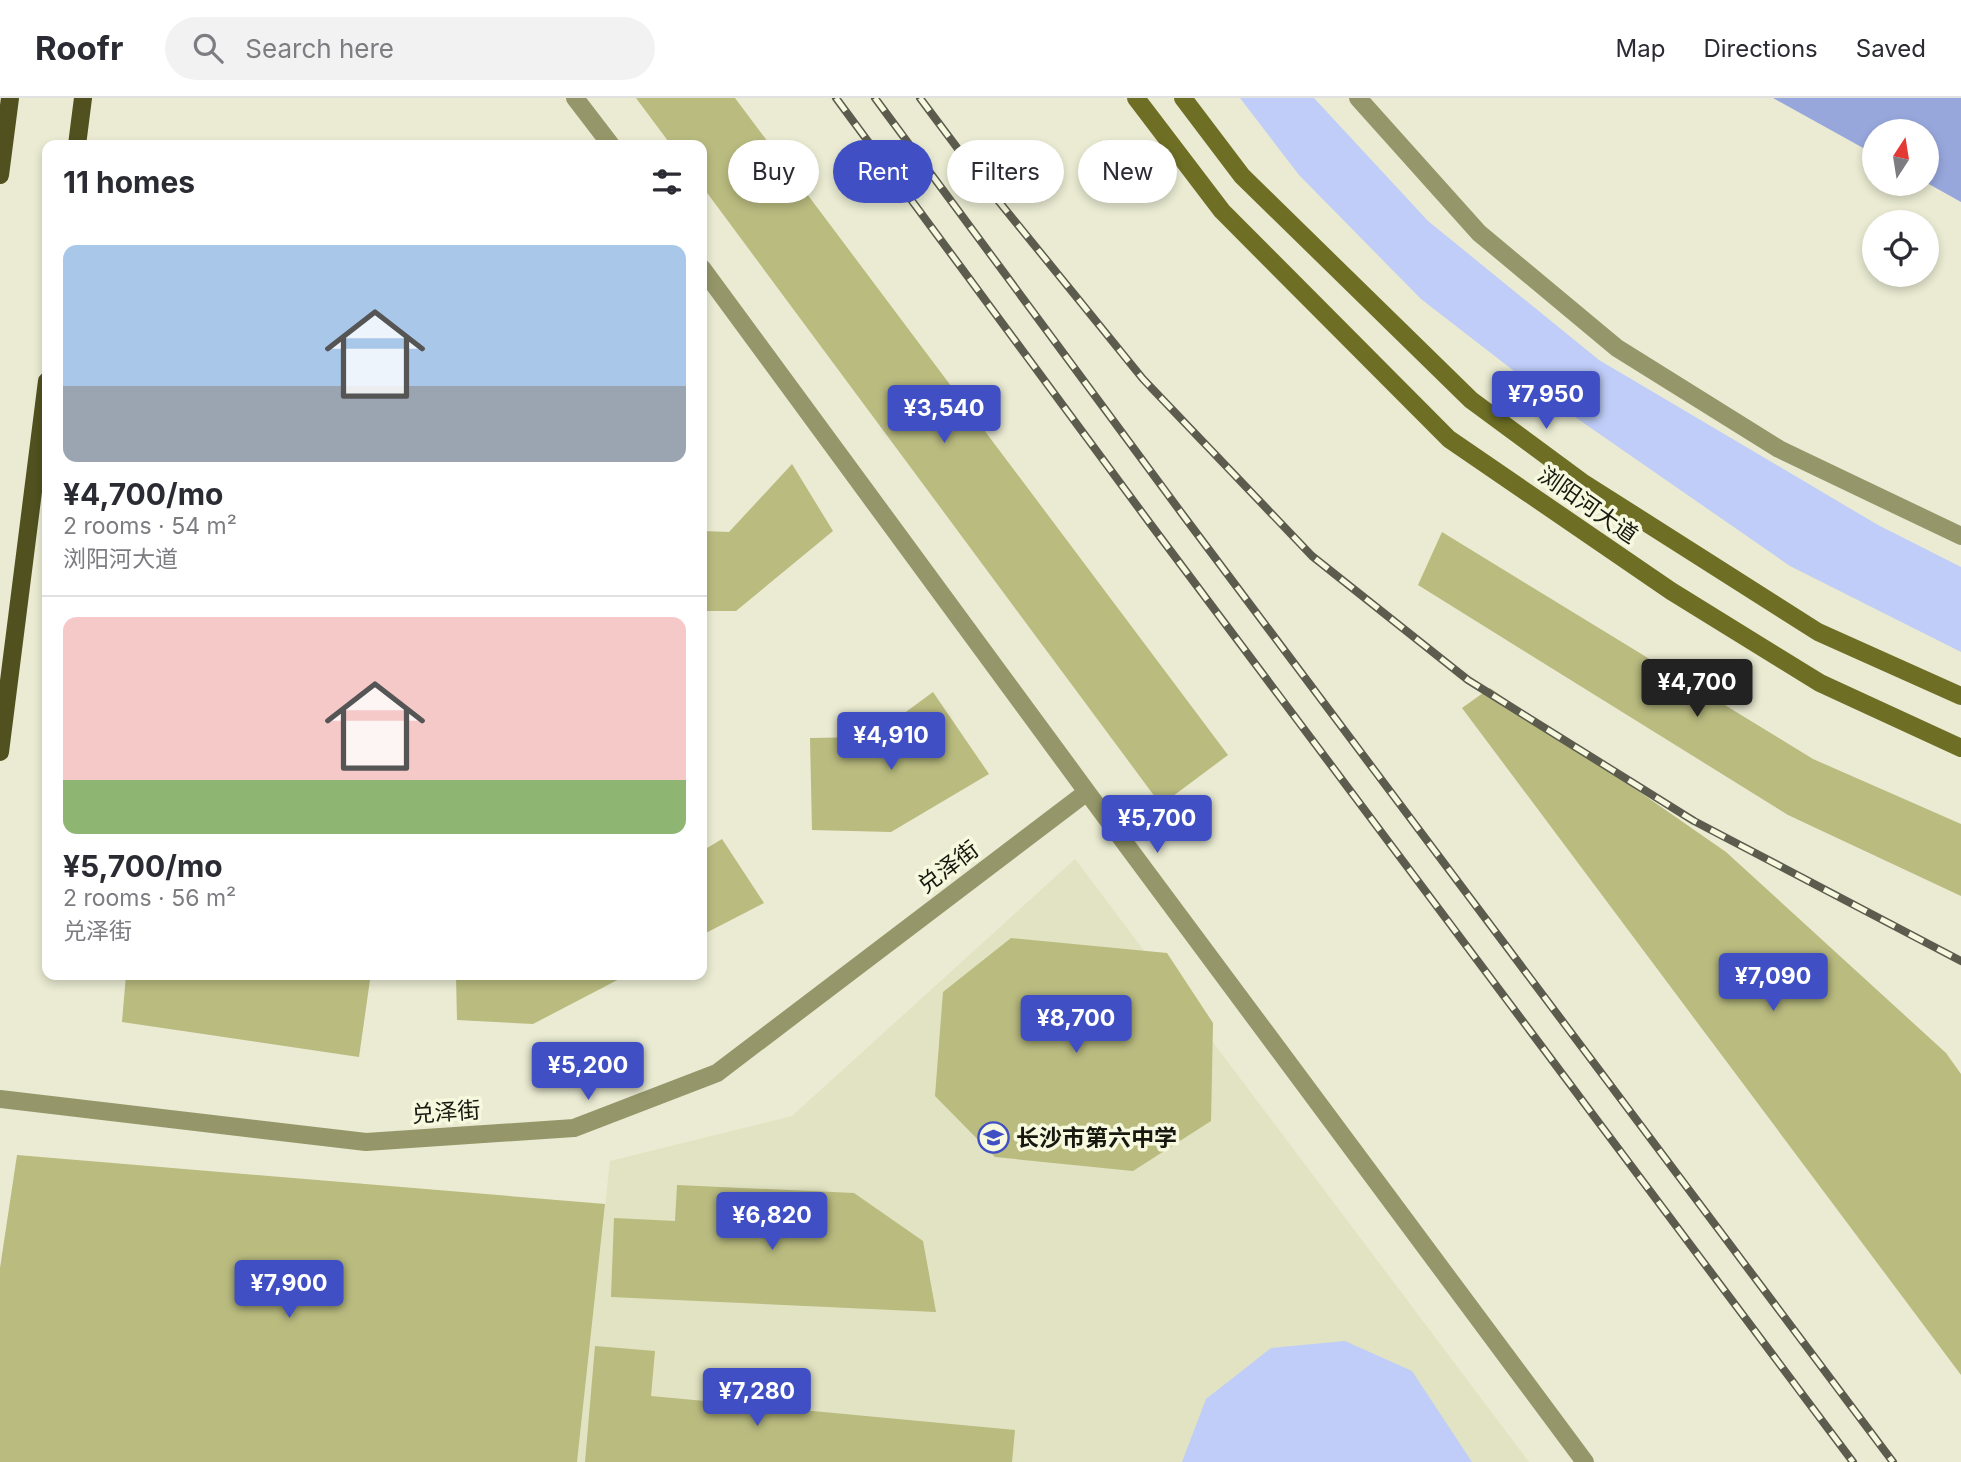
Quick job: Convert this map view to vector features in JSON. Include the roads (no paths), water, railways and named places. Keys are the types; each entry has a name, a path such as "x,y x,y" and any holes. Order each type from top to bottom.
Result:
{"main road":[{"path":"0,175 10,98"},
{"path":"78,140 83,98"},
{"name":"浏阳河大道","path":"1136,98 1222,211 1449,439 1671,591 1820,683 1961,748"},
{"name":"浏阳河大道","path":"1183,98 1242,176 1471,400 1582,482 1818,632 1961,696"},
{"path":"0,752 42,420"}],"street":[{"path":"575,98 607,140"},
{"path":"1358,98 1479,233 1617,348 1779,449 1961,536"},
{"path":"707,275 1585,1462"},
{"name":"兑泽街","path":"0,1099 366,1142 574,1128 718,1073 1087,792"}],"railway":[{"path":"836,98 1149,522 1853,1462"},
{"path":"875,98 1183,515 1893,1462"},
{"path":"920,98 979,177 1143,379 1312,556 1468,680 1694,821 1961,961"}],"place":[{"name":"长沙市第六中学","path":"993,1138"}]}
